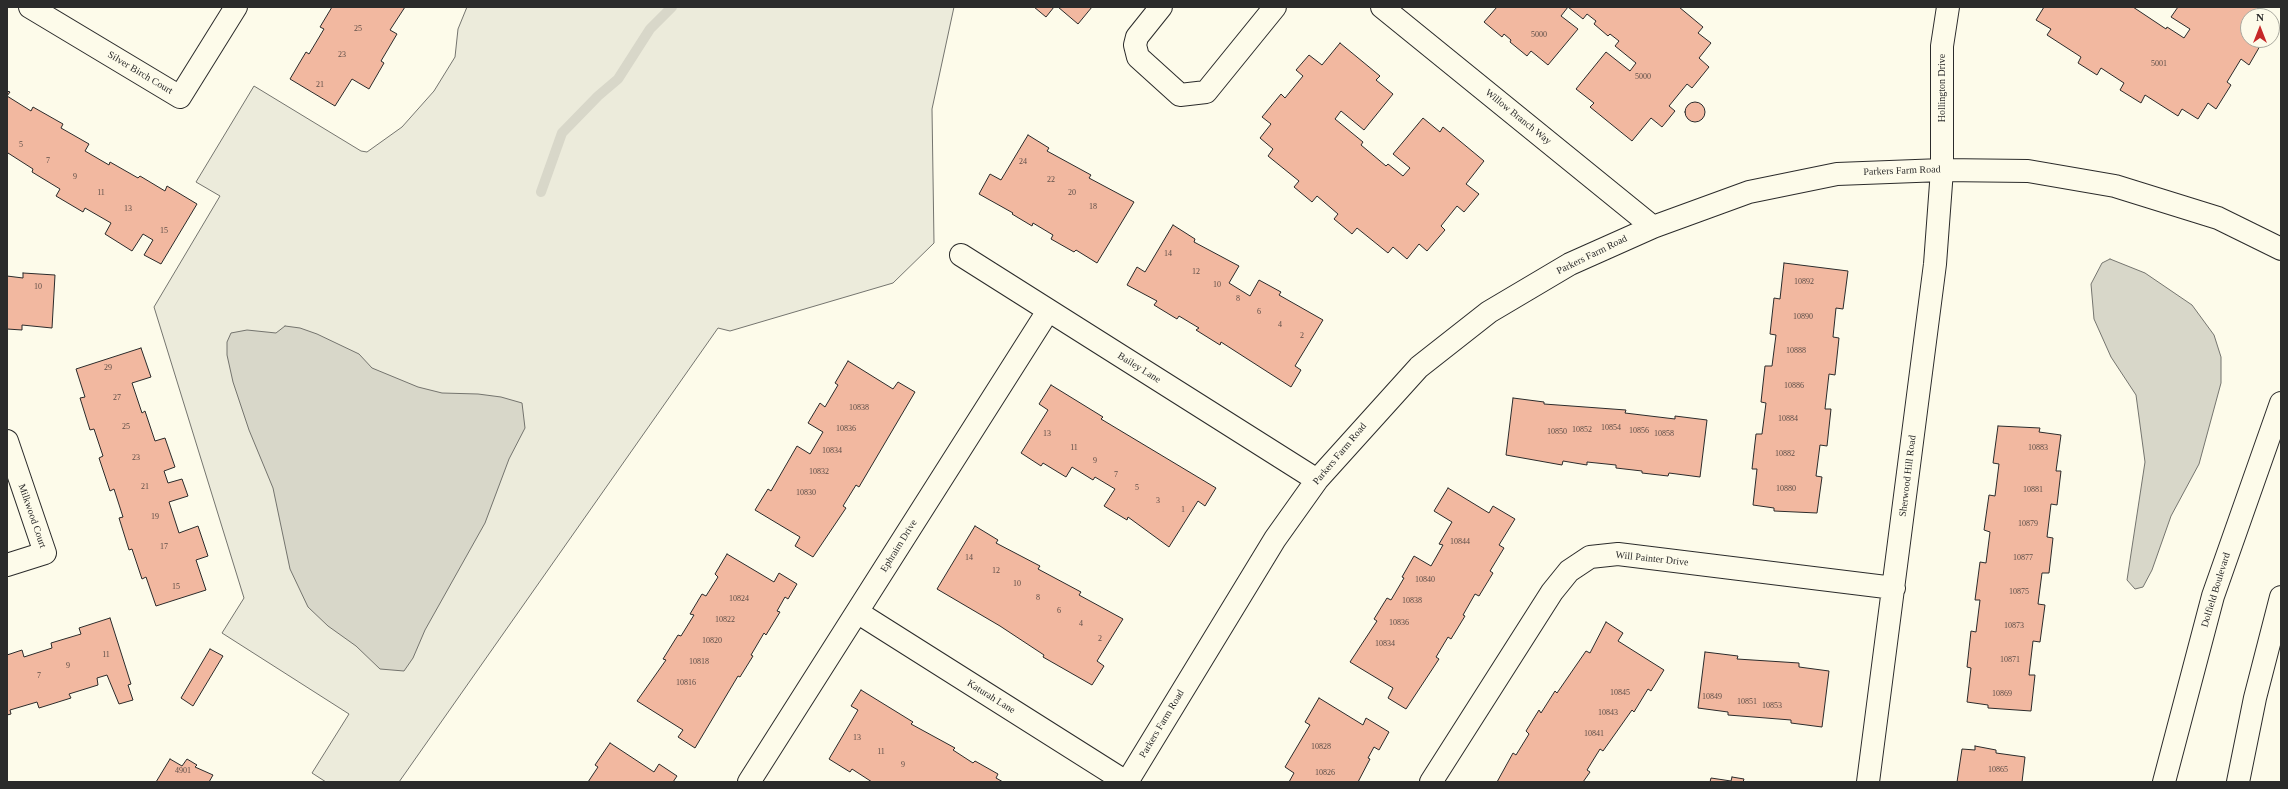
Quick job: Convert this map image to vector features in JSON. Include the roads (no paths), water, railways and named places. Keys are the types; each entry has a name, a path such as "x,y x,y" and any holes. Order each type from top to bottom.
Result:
{"street":[{"name":"Silver Birch Court","path":"30,7 180,97 236,7"},
{"path":"1161,7 1137,37 1135,45 1138,56 1180,95 1206,92 1276,7"},
{"name":"Willow Branch Way","path":"1382,7 1653,227"},
{"name":"Hollington Drive","path":"1942,170 1942,46 1948,7"},
{"name":"Parkers Farm Road","path":"1126,782 1275,539 1317,480 1419,367 1489,312 1570,264 1653,227 1749,192 1837,174 1942,170 2028,171 2115,186 2218,218 2281,249"},
{"name":"Sherwood Hill Road","path":"1868,782 1935,264 1942,170"},
{"name":"Bailey Lane","path":"961,255 1317,480"},
{"name":"Ephraim Drive","path":"749,782 1048,311"},
{"name":"Dolfield Boulevard","path":"2164,782 2213,596 2281,403"},
{"name":"Milkwood Court","path":"7,442 44,553 7,565"},
{"name":"Will Painter Drive","path":"1431,782 1552,592 1569,571 1590,557 1618,554 1894,588"},
{"path":"2238,782 2255,698 2281,597"},
{"name":"Katurah Lane","path":"857,612 1126,782"}],"waterway":[{"path":"541,192 562,133 598,96 618,79 650,29 672,7"}]}
